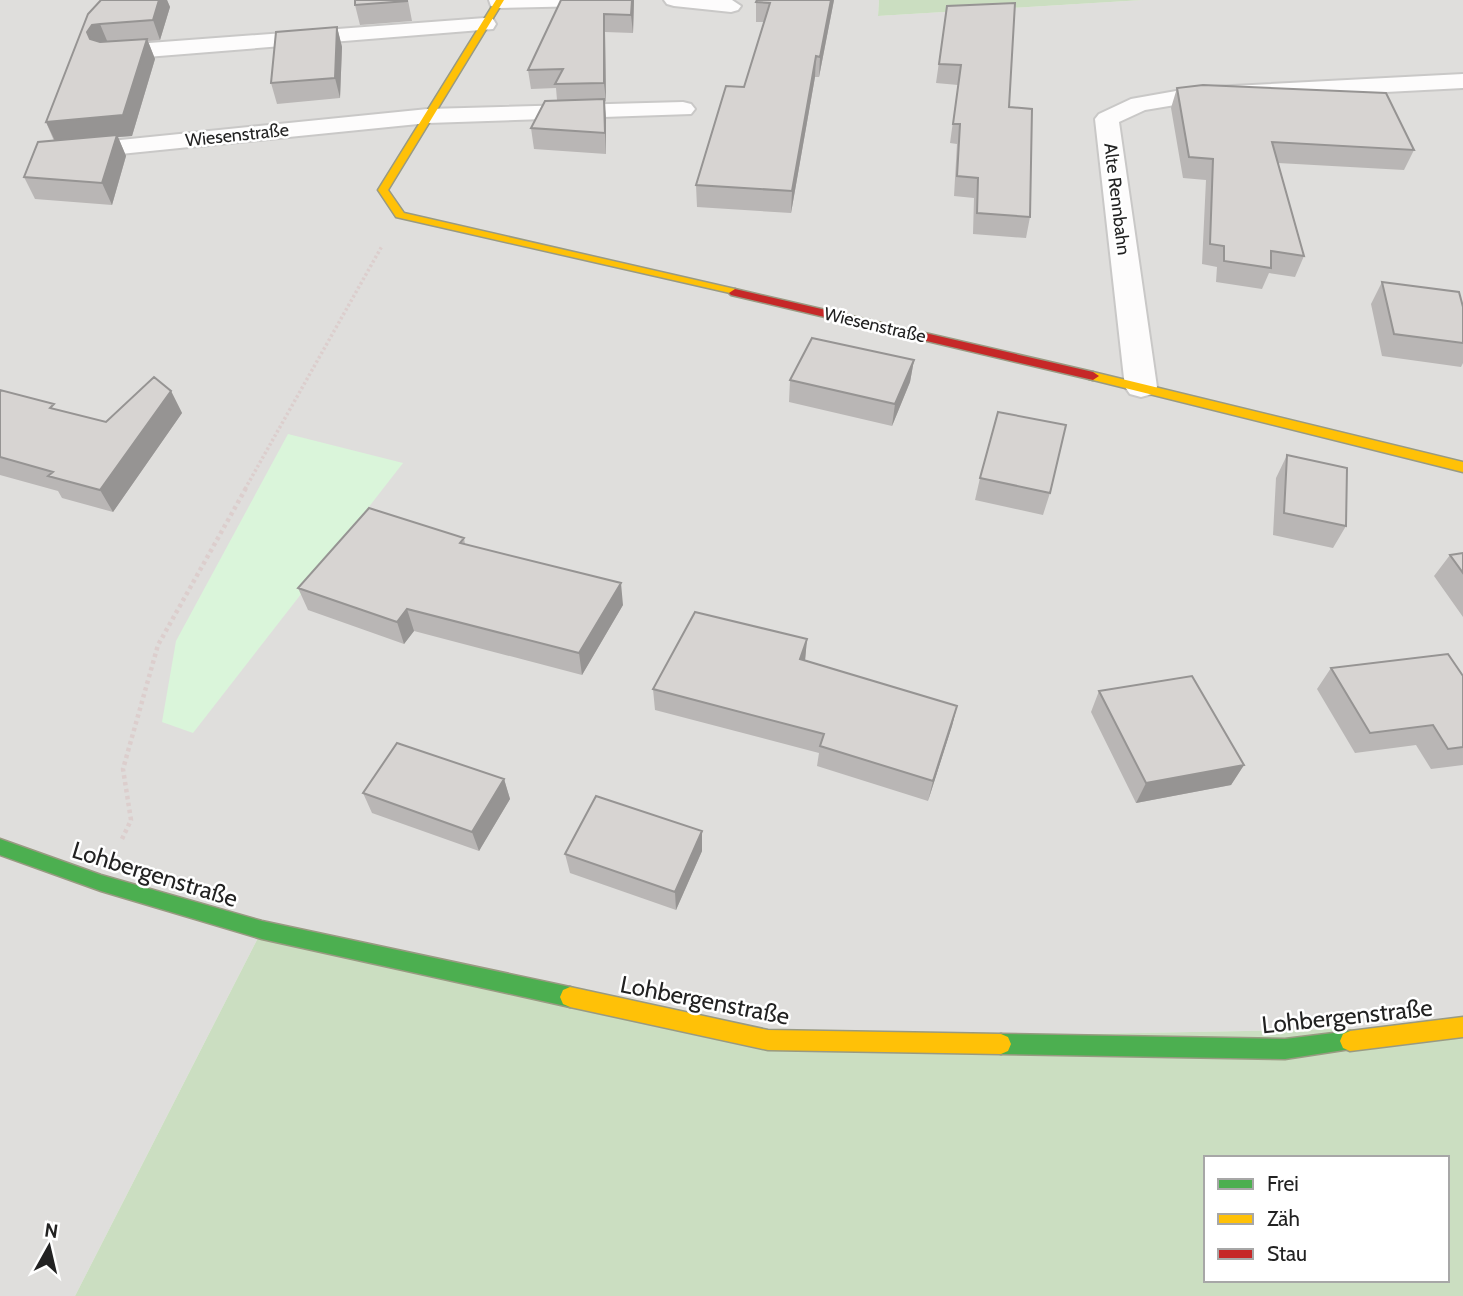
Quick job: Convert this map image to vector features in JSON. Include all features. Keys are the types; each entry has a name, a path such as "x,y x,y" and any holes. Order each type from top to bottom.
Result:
{"street":[{"path":"400,215 383,190 499,1 587,0"},
{"path":"674,0 731,6"},
{"path":"109,53 485,24"},
{"name":"Alte Rennbahn","path":"1141,387 1107,119 1139,104 1193,95 1463,81"},
{"name":"Wiesenstraße","path":"46,154 428,116 683,109"},
{"name":"Wiesenstraße","path":"400,215 1141,387 1463,467"},
{"name":"Lohbergenstraße","path":"0,846 101,883 262,930 768,1040 1285,1049 1463,1027"}],"path":[{"path":"131,820 123,769 158,645 400,215"}],"shaded area":[{"path":"0,0 879,0 878,16 1143,0 1463,0 1463,1027 768,1040 262,930 75,1296 0,1296"}],"green space":[{"path":"879,0 1143,0 878,16"},
{"path":"288,434 403,463 193,733 162,722 176,641"},
{"path":"262,930 768,1040 1463,1027 1463,1296 75,1296"}],"building":[{"path":"101,0 159,0 153,20 92,25 87,32 90,39 100,42 147,39 123,115 46,122 88,14"},
{"path":"355,0 407,0 407,1 355,5"},
{"path":"561,0 632,0 631,15 604,14 604,83 555,84 563,69 528,70"},
{"path":"831,0 820,57 816,56 792,191 696,185 726,86 744,87 770,3 756,2"},
{"path":"1015,3 1009,107 1032,109 1030,217 977,213 978,178 957,176 960,124 953,124 961,65 939,64 947,6"},
{"path":"337,27 335,78 271,83 276,32"},
{"path":"1203,85 1386,93 1414,150 1272,142 1304,256 1271,251 1271,268 1224,261 1224,246 1210,244 1213,159 1189,157 1177,88"},
{"path":"604,99 605,133 531,128 545,101"},
{"path":"117,135 102,183 24,177 38,142"},
{"path":"1382,282 1459,292 1463,307 1463,343 1394,334"},
{"path":"812,338 914,360 895,404 790,380"},
{"path":"154,377 171,391 100,490 48,476 53,472 0,457 0,390 54,404 50,408 106,422"},
{"path":"998,412 1066,425 1050,493 980,478"},
{"path":"1287,455 1347,468 1346,526 1284,513"},
{"path":"369,508 464,538 460,543 621,583 579,653 407,609 397,622 298,588"},
{"path":"1463,553 1463,573 1450,555"},
{"path":"695,612 807,639 800,659 957,706 933,781 820,746 824,734 653,689"},
{"path":"1448,654 1463,676 1463,747 1448,749 1433,725 1370,733 1331,668"},
{"path":"1192,676 1244,765 1146,783 1099,691"},
{"path":"397,743 504,779 472,832 363,793"},
{"path":"596,796 702,831 675,892 565,854"}],"traffic: fast":[{"path":"0,847 101,883 262,930 570,997"},
{"path":"1001,1044 1285,1049 1350,1041"}],"traffic: slow":[{"path":"500,0 383,190 400,215 735,293"},
{"path":"1093,376 1463,467"},
{"path":"570,997 768,1040 1001,1044"},
{"path":"1350,1041 1463,1027"}],"traffic: jam":[{"path":"735,293 1093,376"}]}
